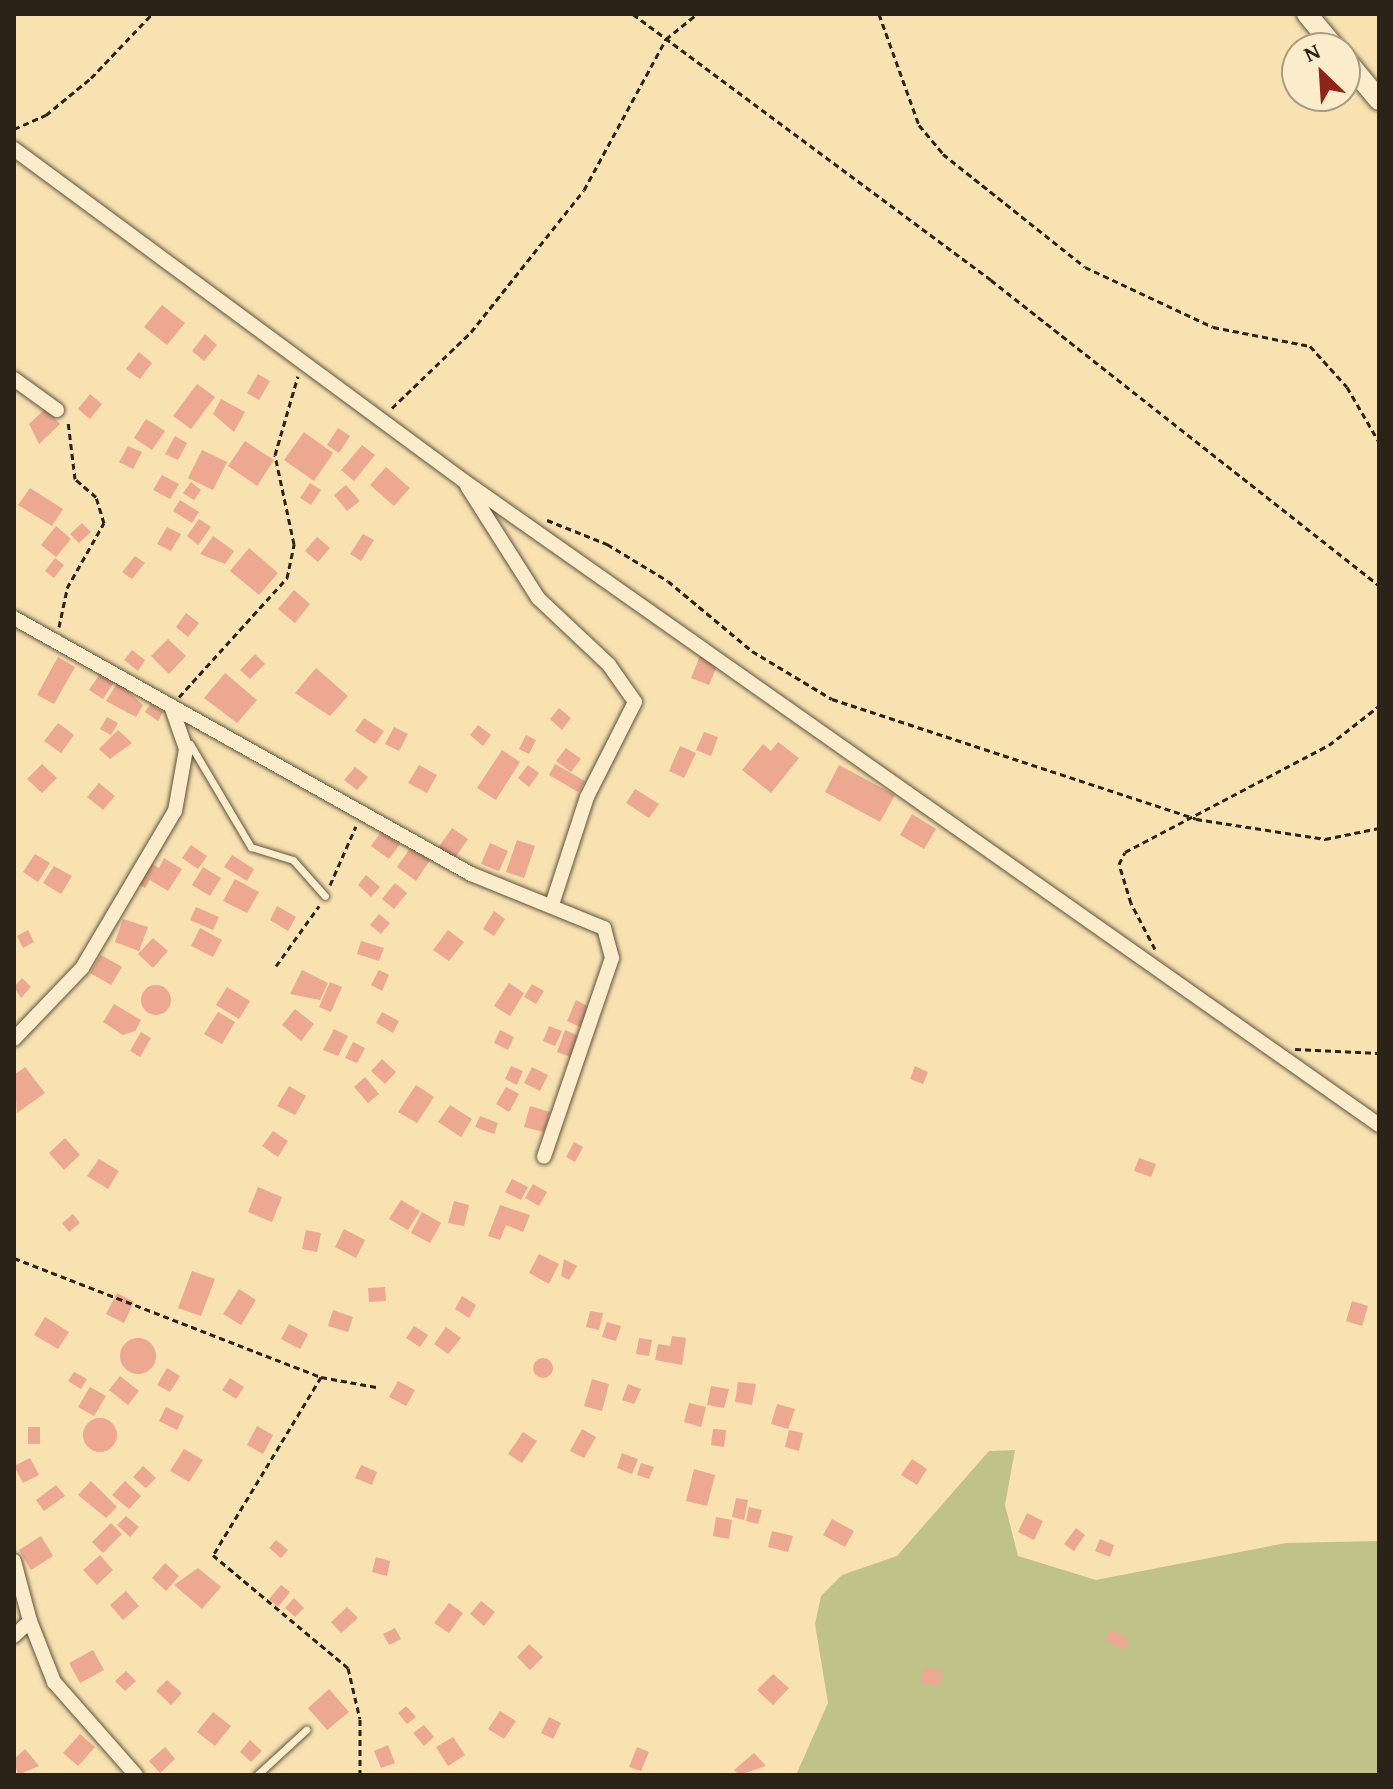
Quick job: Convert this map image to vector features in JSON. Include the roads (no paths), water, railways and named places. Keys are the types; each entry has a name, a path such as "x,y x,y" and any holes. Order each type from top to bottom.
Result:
{"main road":[{"path":"1307,14 1322,32"},
{"path":"1361,76 1377,92"}],"street":[{"path":"14,149 464,481 534,524 1077,918 1276,1050 1379,1125"},
{"path":"14,379 57,410"},
{"path":"464,481 538,598 609,665 635,702 587,797 552,905"},
{"path":"14,618 471,874 604,928 612,958 544,1157"},
{"path":"14,1039 82,968 175,811 186,749 171,706"},
{"path":"14,1561 30,1621 54,1682 136,1775"},
{"path":"14,1636 30,1621"}],"lane":[{"path":"181,728 251,847 293,860 325,896"},
{"path":"257,1775 306,1730"}]}
